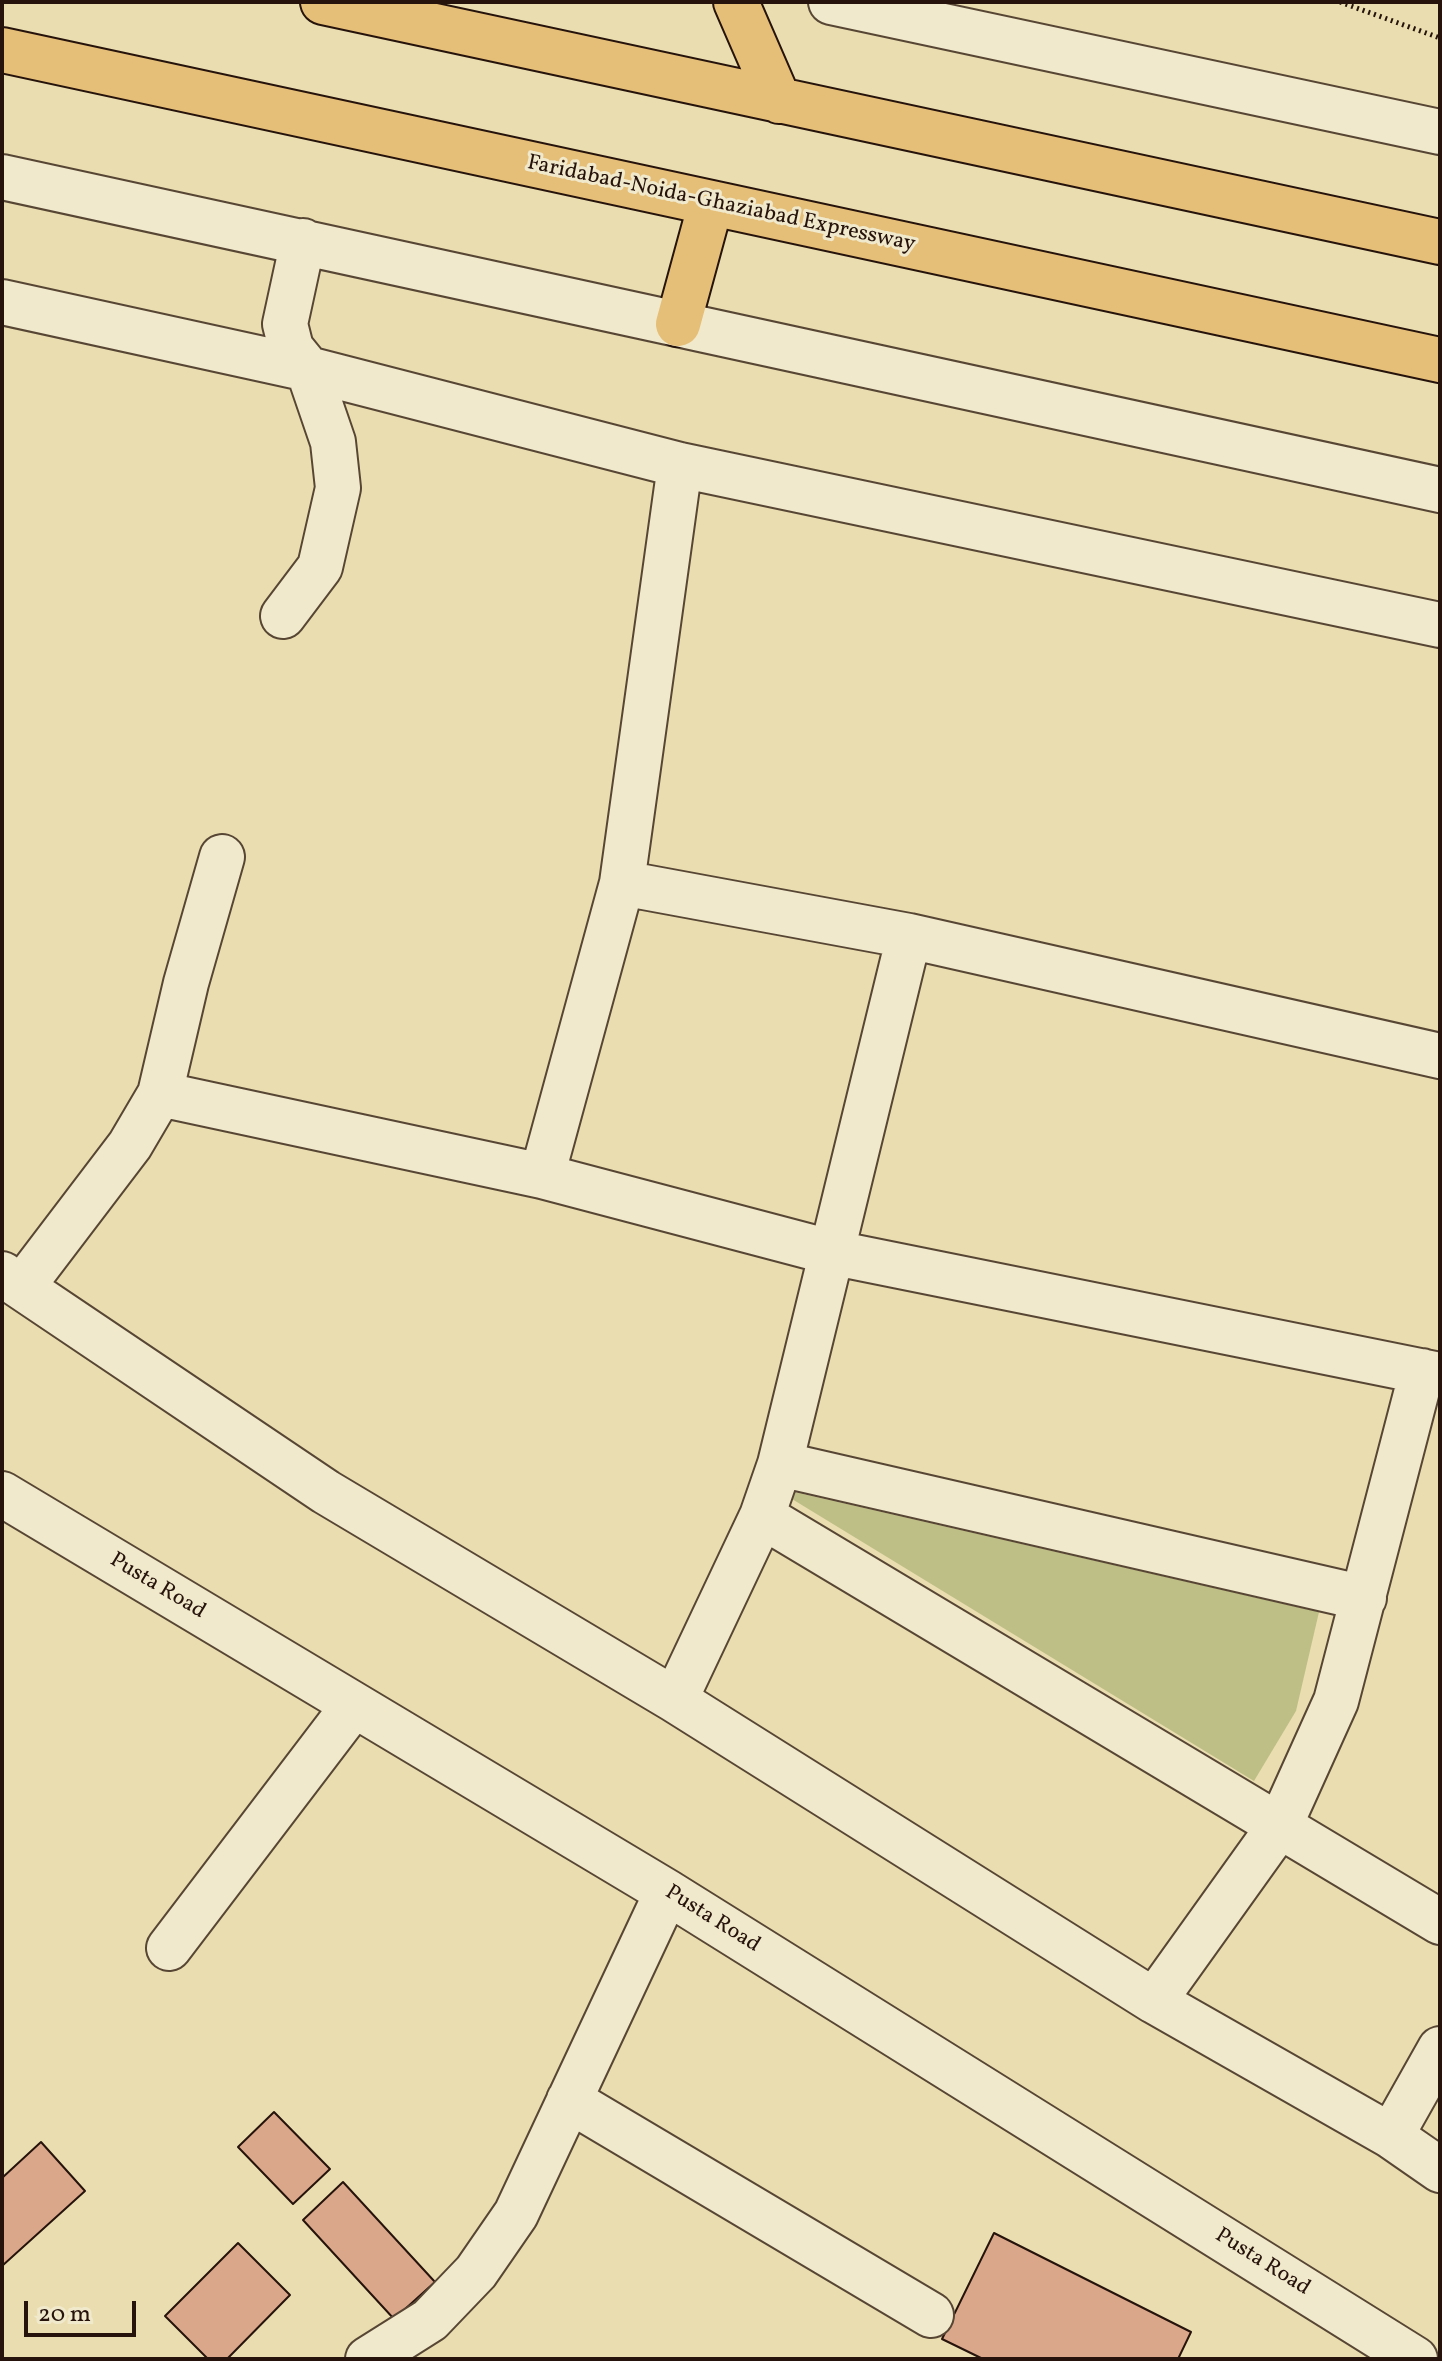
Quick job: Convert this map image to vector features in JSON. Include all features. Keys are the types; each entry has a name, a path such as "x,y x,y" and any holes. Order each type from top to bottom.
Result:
{"main road":[{"path":"323,2 1440,242"},
{"path":"736,2 779,101"},
{"name":"Faridabad-Noida-Ghaziabad Expressway","path":"2,50 1440,360"},
{"path":"678,324 711,203"}],"street":[{"path":"831,2 1440,132"},
{"path":"2,177 1440,490"},
{"path":"283,616 320,567 338,488 333,442 308,369 291,348 285,324 303,241"},
{"path":"2,302 308,369 680,465 1440,625"},
{"path":"542,1176 622,883 680,465"},
{"path":"222,857 186,983 160,1094 130,1145 12,1280 326,1492 675,1700 1154,2001 1391,2136 1440,2170"},
{"path":"622,883 909,936 1440,1056"},
{"path":"675,1700 762,1516 780,1464 909,936"},
{"path":"160,1094 542,1176 830,1252 1431,1373 1336,1701 1280,1825 1154,2001"},
{"path":"780,1464 1364,1598"},
{"name":"Pusta Road","path":"2,1494 667,1892 1370,2346 1415,2359"},
{"path":"762,1516 1440,1922"},
{"path":"169,1948 354,1705"},
{"path":"400,2352 476,2272 516,2214 667,1892"},
{"path":"1391,2136 1440,2049"},
{"path":"569,2100 931,2315"}],"path":[{"path":"1340,2 1440,38"}],"green space":[{"path":"794,1492 1319,1612 1296,1711 1254,1781 792,1499"}],"building":[{"path":"274,2112 330,2169 293,2204 238,2147"},
{"path":"41,2142 85,2191 2,2266 2,2178"},
{"path":"343,2182 435,2282 394,2319 303,2220"},
{"path":"994,2233 1191,2332 1178,2359 983,2359 942,2339"},
{"path":"238,2243 290,2295 227,2359 208,2359 165,2316"}]}
